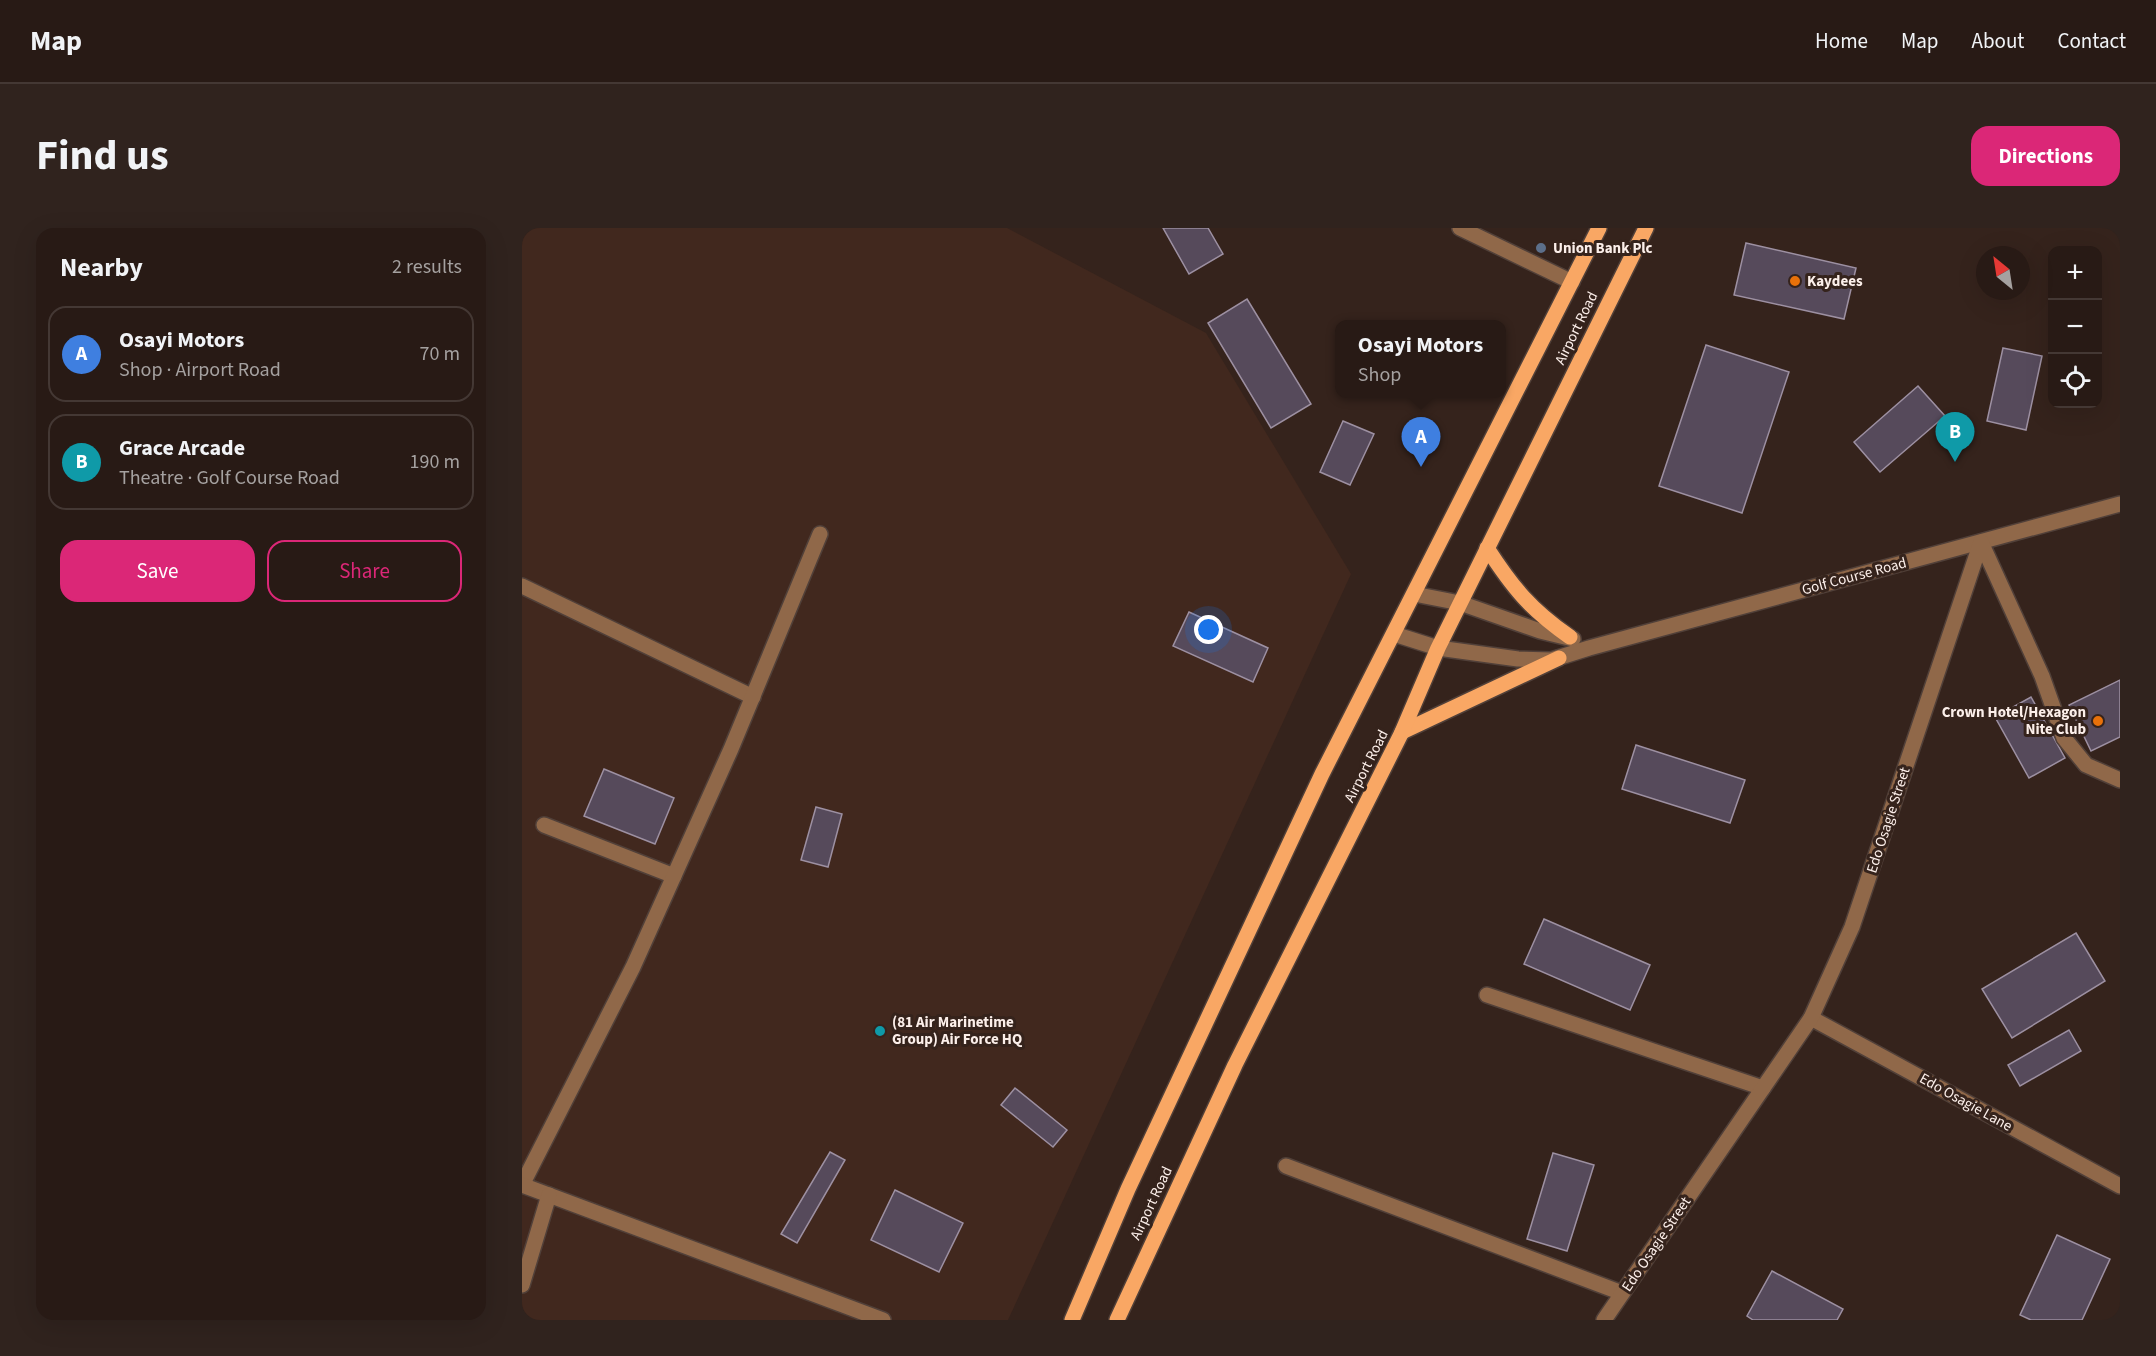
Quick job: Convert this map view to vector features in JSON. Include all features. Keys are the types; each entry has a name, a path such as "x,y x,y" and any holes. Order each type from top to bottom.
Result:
{"main road":[{"name":"Airport Road","path":"1072,1320 1128,1189 1322,774 1599,228"},
{"name":"Airport Road","path":"1117,1320 1235,1065 1402,732 1438,648 1646,228"},
{"path":"1487,548 1512,586 1533,609 1570,637"},
{"path":"1402,732 1559,658"}],"street":[{"path":"1460,228 1572,282"},
{"name":"Golf Course Road","path":"1394,634 1438,648 1518,659 1551,660 2120,504"},
{"path":"820,534 753,697 633,967 522,1185 883,1320"},
{"path":"1981,542 2042,676 2064,738 2086,765 2120,780"},
{"name":"Edo Osagie Street","path":"1604,1320 1811,1018 1852,927 1981,542"},
{"path":"522,586 753,697"},
{"path":"1414,594 1460,603 1540,631 1570,637 1588,648"},
{"path":"544,825 674,876"},
{"path":"1487,995 1764,1088"},
{"name":"Edo Osagie Lane","path":"1811,1018 2120,1186"},
{"path":"1286,1166 1622,1293"},
{"path":"522,1285 549,1195"}],"shaded area":[{"path":"522,228 1007,228 1206,333 1351,574 1008,1320 522,1320"}],"building":[{"path":"1163,228 1208,228 1223,254 1189,274"},
{"name":"Kaydees","path":"1746,243 1856,268 1844,319 1734,295"},
{"path":"1247,299 1311,404 1271,428 1208,323"},
{"path":"1706,345 1789,372 1742,513 1659,486"},
{"path":"2003,348 2042,356 2026,430 1987,421"},
{"path":"1918,386 1945,416 1880,472 1854,442"},
{"path":"1343,421 1374,434 1350,485 1320,472"},
{"path":"1189,612 1268,648 1253,682 1173,646"},
{"name":"Crown Hotel/Hexagon Nite Club","path":"2120,680 2120,737 2091,751 2069,705"},
{"path":"2031,697 2065,758 2029,778 1995,717"},
{"path":"1636,745 1745,780 1730,823 1622,789"},
{"path":"604,769 674,798 655,844 584,816"},
{"path":"816,807 842,814 828,867 801,860"},
{"path":"1544,919 1650,965 1630,1010 1524,964"},
{"path":"2076,933 2105,981 2012,1038 1982,989"},
{"path":"2069,1030 2081,1051 2020,1086 2008,1065"},
{"path":"1015,1088 1067,1130 1053,1147 1001,1105"},
{"path":"830,1152 845,1160 797,1243 781,1234"},
{"path":"1553,1153 1594,1165 1567,1251 1527,1239"},
{"path":"895,1190 963,1223 939,1272 871,1240"},
{"path":"2057,1235 2110,1259 2082,1320 2031,1320 2020,1315"},
{"path":"1772,1271 1843,1309 1837,1320 1753,1320 1747,1316"}],"place":[{"name":"Union Bank Plc","path":"1541,248"},
{"name":"Kaydees","path":"1795,281"},
{"name":"Grace Arcade","path":"1955,462"},
{"name":"Osayi Motors","path":"1421,467"},
{"name":"Crown Hotel/Hexagon Nite Club","path":"2098,721"},
{"name":"(81 Air Marinetime Group) Air Force HQ","path":"880,1031"}]}
